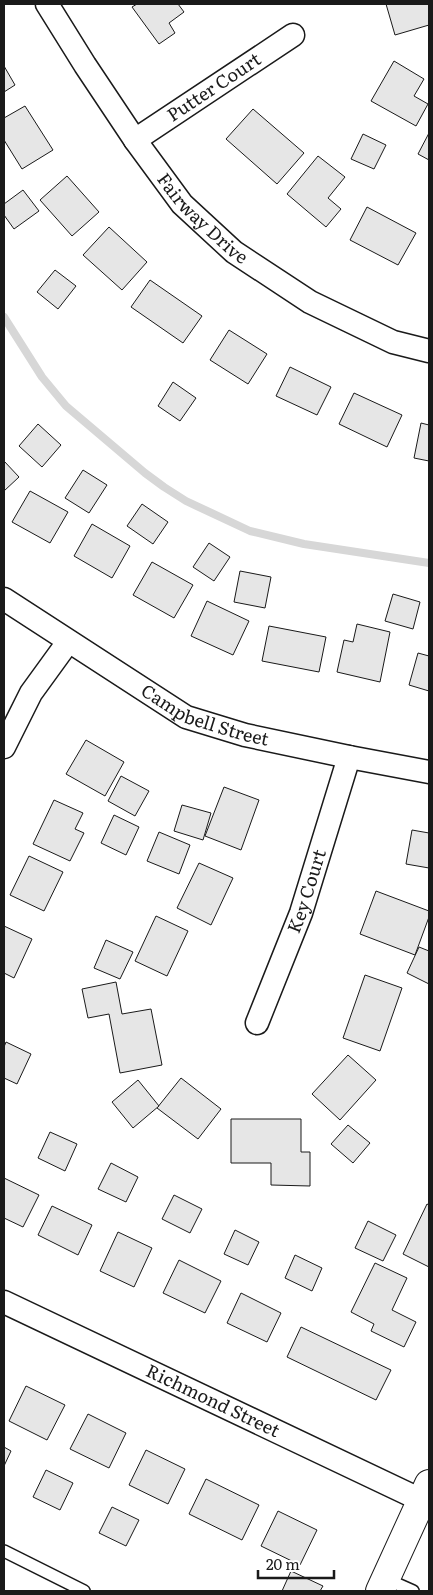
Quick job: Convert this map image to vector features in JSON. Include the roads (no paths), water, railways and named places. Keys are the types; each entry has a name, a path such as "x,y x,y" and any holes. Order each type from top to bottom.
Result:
{"street":[{"name":"Fairway Drive","path":"47,4 135,140 182,204 234,252 310,302 394,342 429,351"},
{"name":"Putter Court","path":"135,140 294,35"},
{"name":"Campbell Street","path":"4,599 186,717 245,735 429,772"},
{"path":"4,746 31,693 68,642"},
{"name":"Key Court","path":"257,1023 301,913 349,757"},
{"name":"Richmond Street","path":"4,1302 427,1497"},
{"path":"383,1585 427,1497"}],"lane":[{"path":"4,1552 84,1591"},
{"path":"383,1585 413,1591"}],"waterway":[{"path":"4,317 42,377 66,406 145,473 186,501 250,531 304,544 429,563"}]}
